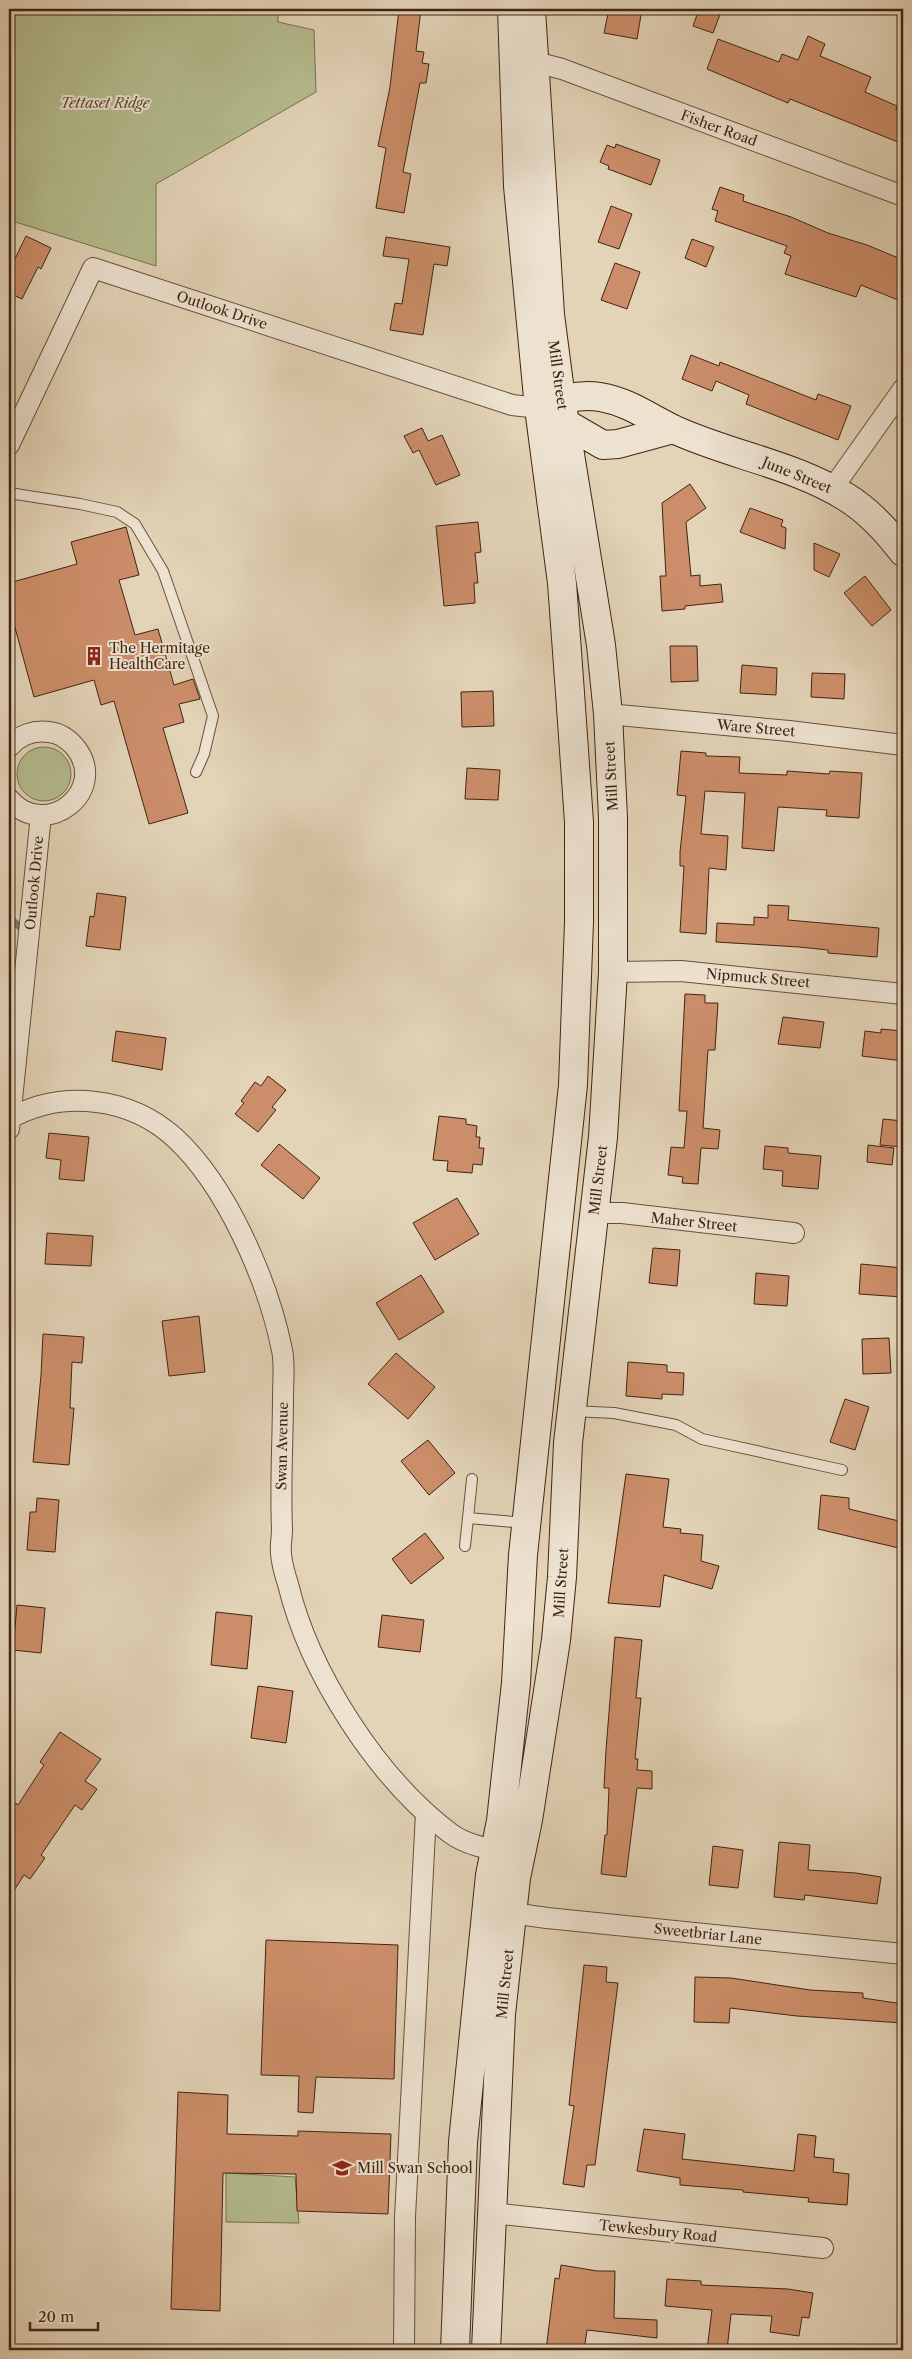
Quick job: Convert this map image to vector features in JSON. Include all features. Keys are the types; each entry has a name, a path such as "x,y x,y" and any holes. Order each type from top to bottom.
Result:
{"main road":[{"name":"Mill Street","path":"486,2350 501,2014 512,1913 556,1640 562,1577 571,1411 603,1136 613,972 613,818 608,714 601,645 555,410 518,186 512,9"},
{"name":"Mill Street","path":"455,2350 463,2142 477,1995 494,1850 501,1821 516,1683 527,1523 573,1085 579,922 579,822 563,592 550,315 531,9"},
{"name":"June Street","path":"555,410 602,397 641,410 673,429 795,472 832,489 866,512 881,526 903,552"},
{"path":"555,410 603,445 618,444 673,429"}],"street":[{"name":"Fisher Road","path":"534,62 562,69 903,196"},
{"name":"Outlook Drive","path":"9,445 93,268 512,404 555,410"},
{"path":"832,489 903,389"},
{"name":"Ware Street","path":"608,714 789,731 903,745"},
{"path":"9,799 24,811 41,815 57,813 70,806 78,795 84,777 82,759 72,743 54,732 33,732 11,737"},
{"name":"Outlook Drive","path":"9,1122 41,815"},
{"name":"Nipmuck Street","path":"613,972 681,971 903,994"},
{"name":"Swan Avenue","path":"9,1122 45,1104 63,1101 100,1101 118,1106 153,1122 176,1140 197,1163 226,1206 254,1261 276,1320 283,1354 281,1555 293,1606 317,1661 356,1731 392,1776 426,1813 454,1835 481,1848 521,1853"},
{"name":"Maher Street","path":"594,1213 622,1213 794,1233"},
{"path":"404,2350 405,2217 426,1813"},
{"name":"Sweetbriar Lane","path":"512,1913 903,1954"},
{"name":"Tewkesbury Road","path":"492,2213 823,2248"}],"lane":[{"path":"9,493 117,512 136,524 163,571 212,716 204,754 196,772"},
{"path":"571,1411 614,1413 676,1426 702,1439 842,1470"},
{"path":"465,1546 472,1479"},
{"path":"468,1518 527,1523"}],"green space":[{"name":"Tettaset Ridge","path":"9,9 278,9 278,22 314,30 316,92 156,184 156,266 9,220"},
{"path":"39,747 49,747 59,751 67,759 71,774 67,789 59,797 49,801 39,801 29,797 21,789 17,779 17,769 21,759 29,751"},
{"path":"226,2173 295,2177 299,2223 226,2222"}],"building":[{"path":"399,9 421,9 416,51 424,52 422,63 429,64 426,83 420,83 403,172 411,174 404,213 376,208 386,148 378,146 390,87"},
{"path":"609,9 642,9 637,39 604,33"},
{"path":"699,9 722,9 713,33 693,26"},
{"path":"808,36 825,44 820,56 871,77 865,92 897,106 896,110 903,113 903,144 790,99 788,103 707,69 718,39 779,62 782,54 798,60"},
{"path":"616,144 660,160 651,185 608,169 609,166 600,162 607,145 615,148"},
{"path":"720,187 744,195 743,201 791,217 828,233 867,245 903,260 903,302 861,285 856,297 785,274 791,256 784,253 787,246 715,221 718,211 712,209"},
{"path":"611,206 632,214 619,249 598,242"},
{"path":"26,236 51,248 41,269 38,267 22,299 9,293 9,259 14,261"},
{"path":"386,237 450,247 447,266 434,264 423,335 390,330 395,303 402,304 409,259 383,256"},
{"path":"692,239 714,247 706,267 685,258"},
{"path":"615,263 640,272 627,309 601,300"},
{"path":"691,355 719,366 720,362 816,400 818,394 851,406 838,440 746,404 749,395 716,381 712,391 682,379"},
{"path":"422,428 428,441 442,435 460,475 436,485 419,450 413,453 404,436"},
{"path":"690,484 706,508 686,522 691,576 700,575 700,586 721,584 723,602 685,606 685,609 662,611 660,576 666,576 662,503"},
{"path":"750,508 783,520 781,526 786,528 785,549 740,532"},
{"path":"478,522 481,552 475,553 478,583 474,583 475,603 444,606 436,526"},
{"name":"The Hermitage HealthCare","path":"126,527 139,575 119,580 135,635 158,629 174,685 193,679 200,699 179,704 184,722 163,728 188,813 149,824 114,701 101,705 94,680 34,697 9,606 9,583 77,564 71,542"},
{"path":"814,543 840,554 829,577 814,570"},
{"path":"865,576 891,610 872,626 844,593"},
{"path":"670,646 697,646 698,681 671,682"},
{"path":"742,665 777,668 776,695 740,693"},
{"path":"812,673 845,674 844,699 811,697"},
{"path":"493,691 494,726 462,727 461,692"},
{"path":"681,751 706,753 706,756 740,757 739,773 787,775 787,771 829,774 830,771 862,773 859,818 826,816 827,810 778,807 774,851 742,848 745,793 705,791 701,834 728,836 726,870 709,868 706,934 680,932 684,866 680,866 680,852 686,796 677,795"},
{"path":"467,768 500,770 498,800 465,799"},
{"path":"97,893 126,897 120,950 86,946 90,916 94,917"},
{"path":"768,905 789,906 788,920 879,928 877,957 828,953 828,950 799,947 716,942 717,923 754,925 754,917 768,918"},
{"path":"685,994 705,995 705,1003 718,1003 715,1050 708,1050 703,1128 720,1130 718,1149 701,1148 698,1184 682,1183 683,1177 668,1175 671,1147 684,1148 687,1111 679,1111"},
{"path":"783,1017 824,1022 820,1048 778,1044"},
{"path":"881,1029 903,1031 903,1061 862,1056 865,1031 881,1033"},
{"path":"116,1031 166,1038 162,1070 112,1061"},
{"path":"268,1076 286,1090 272,1107 276,1110 258,1132 235,1114 244,1103 241,1101 255,1082 261,1086"},
{"path":"439,1116 466,1119 466,1124 477,1126 476,1137 480,1137 479,1148 484,1148 482,1165 473,1164 472,1173 447,1171 448,1161 433,1160"},
{"path":"883,1119 903,1121 903,1147 880,1145"},
{"path":"49,1133 89,1137 84,1181 59,1179 61,1160 46,1158"},
{"path":"279,1144 320,1178 303,1199 261,1165"},
{"path":"868,1145 894,1148 892,1165 867,1162"},
{"path":"765,1146 788,1148 788,1153 821,1156 818,1189 782,1186 783,1171 763,1169"},
{"path":"457,1198 479,1234 435,1260 413,1223"},
{"path":"47,1233 93,1236 91,1266 45,1264"},
{"path":"653,1248 680,1250 677,1286 649,1283"},
{"path":"861,1264 903,1268 903,1297 859,1294"},
{"path":"756,1273 789,1276 787,1306 754,1304"},
{"path":"421,1275 444,1312 399,1340 376,1303"},
{"path":"199,1316 205,1372 169,1376 162,1321"},
{"path":"43,1334 84,1337 82,1363 72,1362 70,1408 74,1408 69,1465 33,1462"},
{"path":"889,1338 891,1373 863,1374 862,1339"},
{"path":"396,1353 435,1387 408,1419 368,1384"},
{"path":"628,1362 667,1365 667,1372 684,1373 683,1395 662,1394 662,1399 626,1396"},
{"path":"845,1399 869,1407 855,1450 830,1442"},
{"path":"428,1440 455,1473 429,1495 401,1461"},
{"path":"626,1474 669,1479 663,1527 681,1529 680,1533 703,1535 701,1561 719,1566 712,1589 664,1575 660,1607 608,1603"},
{"path":"821,1495 849,1498 849,1509 903,1522 903,1549 818,1529"},
{"path":"37,1498 59,1500 55,1552 27,1550 30,1512 36,1512"},
{"path":"425,1533 444,1558 411,1584 392,1559"},
{"path":"17,1605 45,1608 41,1653 13,1650"},
{"path":"216,1612 252,1616 247,1669 211,1665"},
{"path":"382,1615 424,1620 420,1652 378,1647"},
{"path":"615,1637 642,1640 636,1698 641,1698 635,1759 638,1759 637,1770 652,1771 652,1789 637,1788 626,1877 601,1874 605,1835 607,1835 609,1788 604,1788"},
{"path":"258,1686 293,1691 286,1743 251,1738"},
{"path":"60,1732 101,1759 85,1781 97,1789 82,1810 75,1805 41,1855 45,1858 30,1879 24,1875 9,1898 9,1798 18,1805 44,1765 40,1762"},
{"path":"779,1842 810,1845 808,1870 856,1873 881,1877 877,1904 805,1895 804,1900 774,1897"},
{"path":"713,1846 743,1850 738,1888 709,1885"},
{"path":"266,1940 398,1945 394,2079 316,2077 313,2113 298,2112 299,2076 261,2075"},
{"path":"584,1965 607,1967 606,1982 618,1983 595,2165 587,2165 584,2187 563,2184 574,2106 569,2105"},
{"path":"695,1977 731,1978 810,1990 863,1993 863,1998 903,2004 903,2023 797,2016 730,2008 729,2023 694,2022"},
{"path":"178,2092 228,2095 227,2134 298,2136 298,2131 391,2134 388,2214 297,2211 296,2174 223,2173 220,2311 171,2309"},
{"path":"644,2129 685,2134 682,2159 794,2171 798,2134 816,2136 814,2157 834,2159 833,2172 849,2174 847,2205 808,2202 809,2198 743,2192 743,2190 680,2185 680,2178 637,2171"},
{"path":"561,2265 597,2271 615,2271 614,2318 657,2320 657,2338 587,2330 584,2350 546,2350 555,2278 559,2279"},
{"path":"667,2279 701,2281 701,2285 788,2289 813,2293 809,2318 802,2317 799,2336 770,2332 772,2316 731,2314 727,2350 707,2350 712,2310 665,2306"}],"waterway":[{"path":"9,917 22,929"}],"place":[{"name":"The Hermitage HealthCare","path":"94,656"},
{"name":"Mill Swan School","path":"342,2168"}]}
